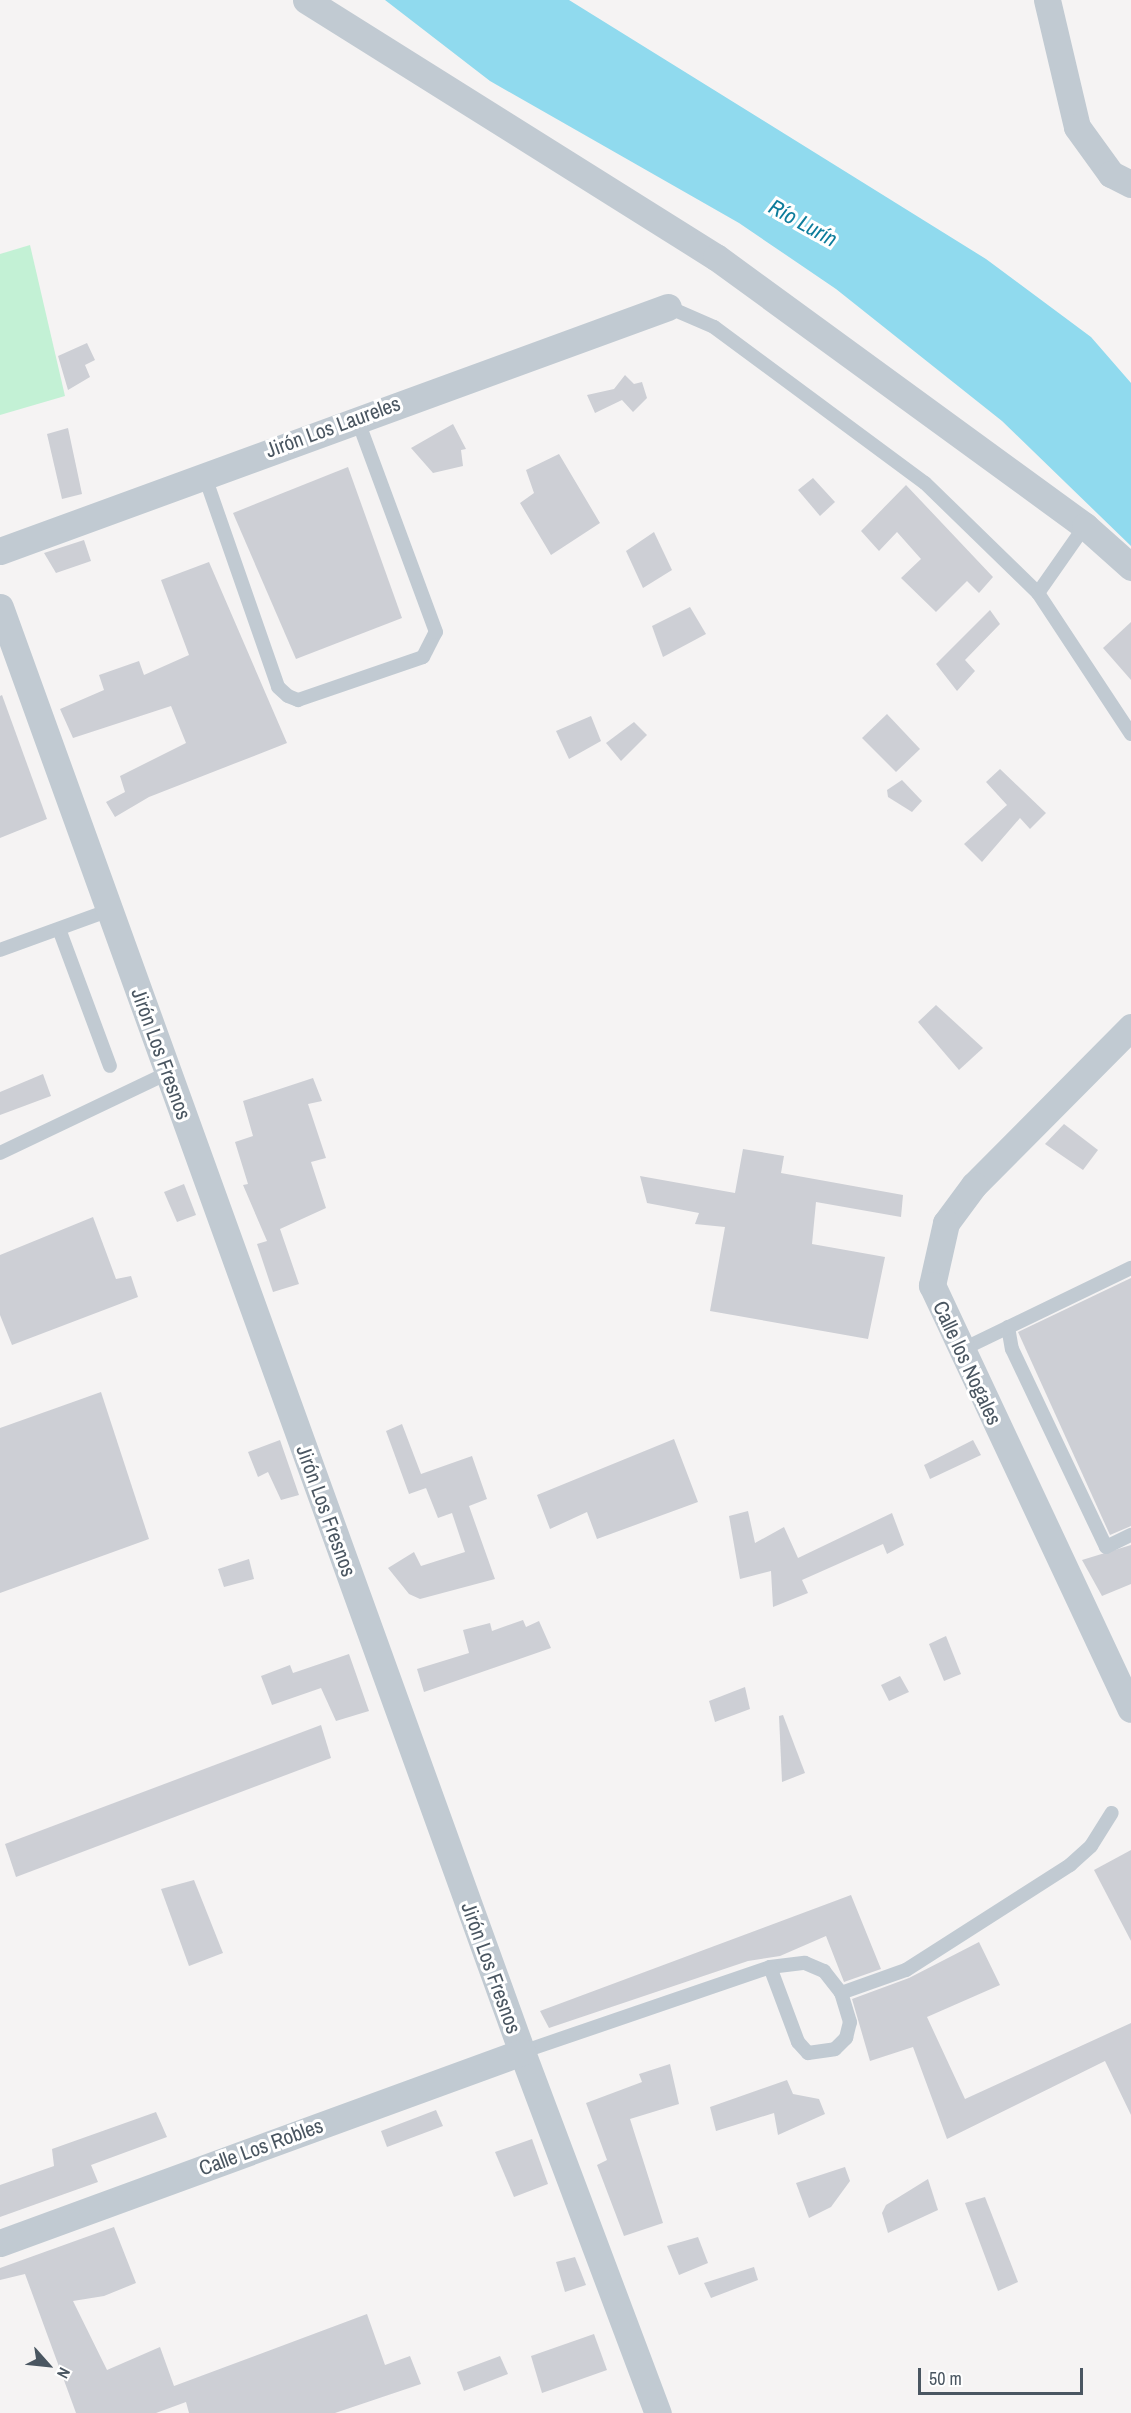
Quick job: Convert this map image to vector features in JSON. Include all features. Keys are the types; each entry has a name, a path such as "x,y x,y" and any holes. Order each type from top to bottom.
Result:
{"street":[{"path":"306,0 716,257 1085,526 1131,567"},
{"path":"1047,0 1077,128 1111,174 1131,184"},
{"name":"Jirón Los Laureles","path":"0,551 204,474 668,307"},
{"name":"Jirón Los Fresnos","path":"0,607 522,2052 658,2413"},
{"name":"Calle los Nogales","path":"1131,1027 974,1185 946,1224 932,1285 959,1351 1131,1709"},
{"name":"Calle Los Robles","path":"0,2243 522,2052"}],"lane":[{"path":"668,307 714,327 925,483 1038,593 1131,734"},
{"path":"204,474 278,687 288,696 298,700 423,657 436,632 357,419"},
{"path":"1038,593 1085,526"},
{"path":"0,950 110,910"},
{"path":"59,928 110,1066"},
{"path":"0,1153 168,1073"},
{"path":"959,1351 1131,1268"},
{"path":"1008,1328 1012,1348 1106,1547 1131,1535"},
{"path":"841,1993 906,1970 1070,1865 1090,1846 1112,1813"},
{"path":"522,2052 770,1967 805,1963 824,1971 841,1993 850,2022 846,2038 835,2049 808,2053 798,2042 770,1967"}],"green space":[{"path":"30,245 65,396 0,415 0,254"}],"water":[{"name":"Río Lurín","path":"385,0 569,0 986,259 1091,337 1131,383 1131,546 1002,421 836,289 739,223 490,81"}],"building":[{"path":"87,343 95,360 85,365 90,377 68,390 58,356"},
{"path":"625,375 634,384 642,382 647,398 633,412 622,400 595,413 587,395 614,389"},
{"path":"453,424 466,449 461,450 463,466 433,473 411,448"},
{"path":"68,428 82,494 62,499 47,434"},
{"path":"559,454 600,523 551,555 520,503 534,493 526,470"},
{"path":"348,467 402,618 296,659 233,513"},
{"path":"813,478 835,502 820,516 798,490"},
{"path":"906,485 993,577 979,593 967,581 936,612 901,578 921,559 897,532 879,551 861,531"},
{"path":"654,532 672,570 643,588 626,551"},
{"path":"84,540 91,561 56,573 44,553"},
{"path":"209,562 287,743 149,797 115,817 106,802 125,792 120,776 186,743 171,706 73,738 60,709 104,690 99,675 139,661 144,675 189,655 161,580"},
{"path":"690,607 706,634 663,657 652,626"},
{"path":"990,610 1000,624 965,660 975,671 957,691 936,664"},
{"path":"1131,622 1131,680 1103,648"},
{"path":"2,695 47,819 0,838 0,696"},
{"path":"887,714 920,749 896,772 862,738"},
{"path":"591,716 601,741 569,759 556,731"},
{"path":"634,722 647,735 621,761 606,743"},
{"path":"1000,769 1046,813 1030,829 1020,818 982,862 964,844 1007,805 986,782"},
{"path":"902,780 922,801 912,812 888,797 887,790"},
{"path":"936,1005 983,1048 959,1070 918,1022"},
{"path":"43,1074 51,1096 0,1115 0,1092"},
{"path":"313,1078 322,1101 308,1104 326,1158 311,1162 326,1208 280,1229 299,1284 273,1292 257,1244 267,1241 243,1185 248,1184 235,1142 253,1136 243,1101"},
{"path":"1064,1124 1098,1150 1083,1170 1045,1144"},
{"path":"743,1149 784,1156 781,1173 903,1195 901,1217 816,1202 812,1244 885,1257 868,1339 710,1311 725,1227 695,1224 699,1213 647,1203 640,1176 735,1193"},
{"path":"184,1184 196,1215 177,1222 164,1192"},
{"path":"93,1217 116,1279 131,1276 138,1297 12,1345 0,1315 0,1255"},
{"path":"1131,1278 1131,1526 1110,1535 1018,1332"},
{"path":"101,1392 149,1539 0,1593 0,1428"},
{"path":"402,1424 421,1474 472,1456 487,1499 469,1506 495,1579 420,1599 409,1594 388,1568 414,1552 421,1566 465,1552 452,1513 438,1518 426,1488 409,1494 386,1431"},
{"path":"674,1439 698,1502 597,1539 587,1512 550,1529 537,1495"},
{"path":"280,1440 299,1495 281,1500 268,1472 258,1477 248,1452"},
{"path":"973,1440 981,1455 930,1479 924,1465"},
{"path":"748,1511 755,1543 784,1527 798,1558 892,1513 904,1545 887,1554 883,1544 802,1580 808,1593 773,1607 771,1571 740,1579 729,1516"},
{"path":"1131,1545 1131,1584 1102,1596 1082,1560"},
{"path":"249,1559 254,1579 224,1587 218,1569"},
{"path":"523,1620 526,1627 539,1621 551,1648 424,1692 417,1669 469,1653 463,1630 490,1623 492,1631"},
{"path":"946,1636 961,1674 944,1681 929,1644"},
{"path":"349,1654 369,1711 336,1721 321,1688 272,1705 261,1676 290,1665 293,1673"},
{"path":"900,1676 909,1692 889,1701 881,1685"},
{"path":"745,1687 750,1709 715,1722 709,1701"},
{"path":"783,1715 805,1773 782,1782 779,1716"},
{"path":"321,1725 331,1758 16,1877 5,1844"},
{"path":"1131,1850 1131,1941 1094,1870"},
{"path":"194,1880 223,1953 189,1966 161,1889"},
{"path":"851,1895 881,1969 844,1982 826,1936 780,1956 748,1961 549,2028 540,2011"},
{"path":"979,1942 1000,1985 927,2017 965,2099 1131,2023 1131,2115 1105,2061 947,2139 913,2047 870,2061 852,1999 909,1978"},
{"path":"670,2064 679,2104 630,2119 663,2223 624,2236 597,2165 607,2160 586,2103 642,2082 639,2074"},
{"path":"787,2080 793,2094 819,2099 825,2114 778,2135 774,2113 716,2131 710,2107"},
{"path":"436,2110 443,2126 387,2147 381,2131"},
{"path":"156,2112 167,2137 91,2165 98,2182 0,2217 0,2185 54,2166 52,2149"},
{"path":"532,2139 548,2184 514,2197 495,2152"},
{"path":"845,2167 850,2181 831,2207 809,2218 796,2183"},
{"path":"928,2179 938,2210 888,2233 882,2213 886,2205"},
{"path":"985,2197 1018,2282 998,2291 965,2203"},
{"path":"114,2227 136,2283 104,2296 73,2301 107,2370 160,2347 174,2386 367,2314 385,2365 410,2356 421,2384 335,2413 189,2413 186,2402 156,2413 76,2413 25,2274 0,2280 0,2268"},
{"path":"698,2237 708,2263 679,2275 667,2246"},
{"path":"575,2257 586,2285 565,2292 556,2262"},
{"path":"754,2267 758,2280 711,2298 704,2283"},
{"path":"594,2334 607,2370 542,2393 531,2356"},
{"path":"500,2356 508,2374 464,2391 457,2372"}]}
